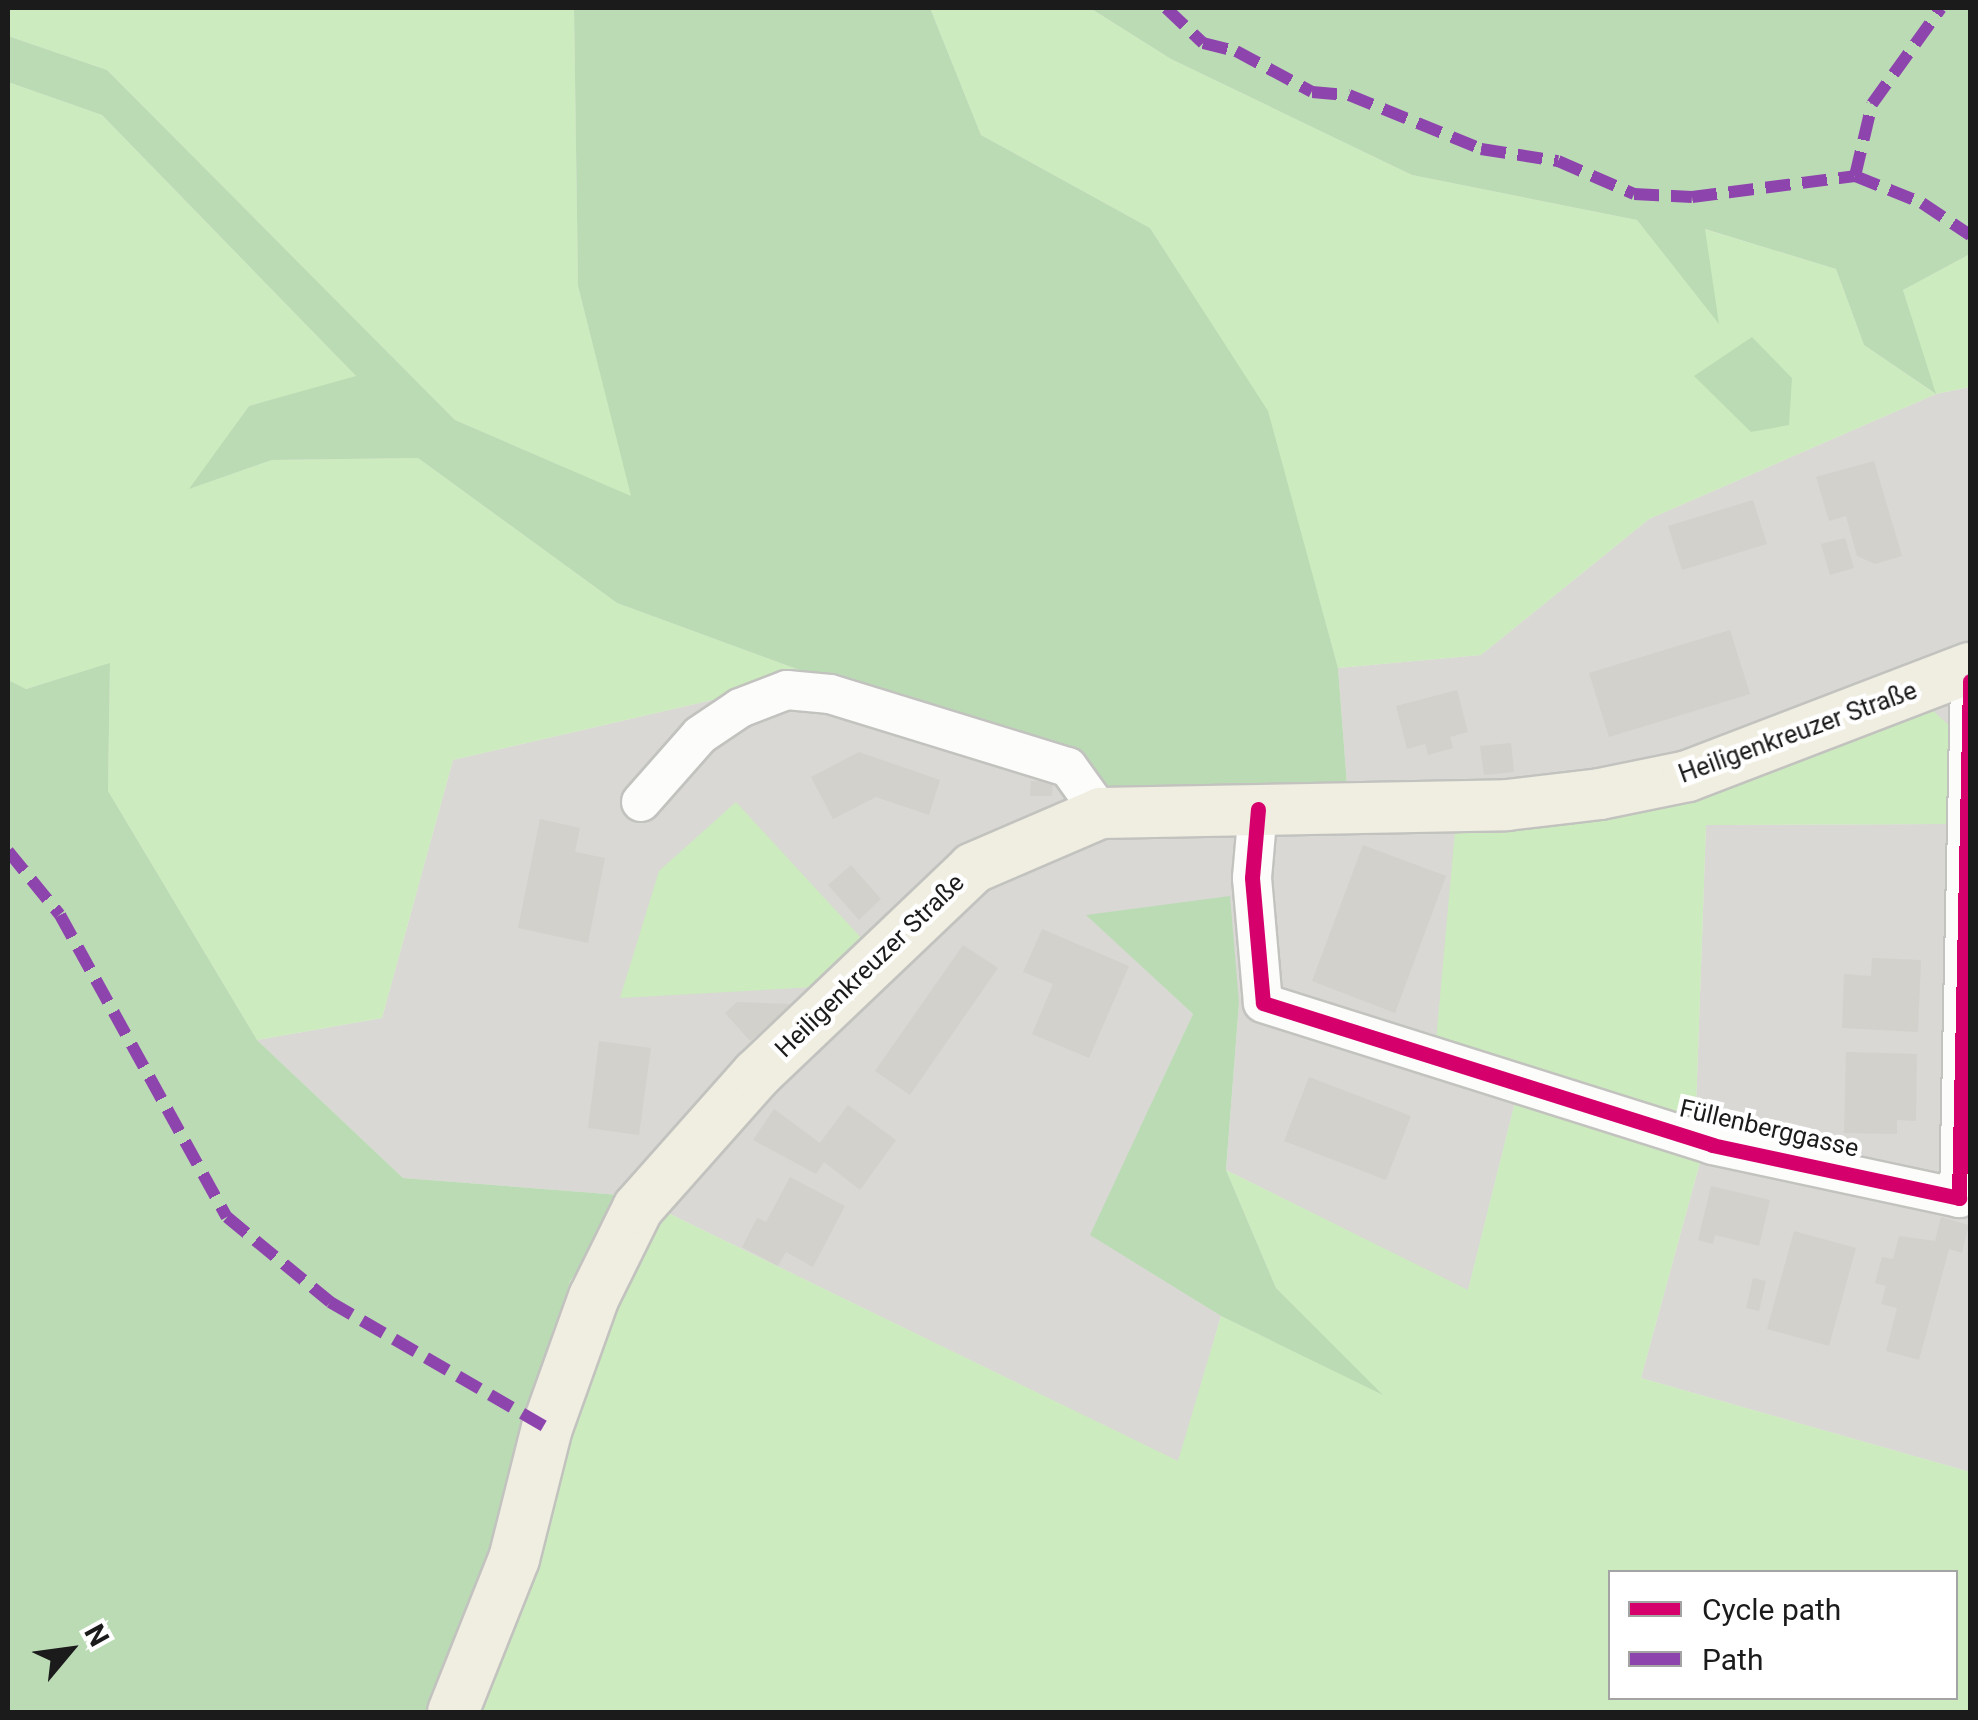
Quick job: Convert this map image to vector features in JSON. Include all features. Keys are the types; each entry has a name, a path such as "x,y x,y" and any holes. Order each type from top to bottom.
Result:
{"main road":[{"name":"Heiligenkreuzer Straße","path":"453,1712 514,1559 547,1428 594,1297 638,1208 757,1074 973,868 1101,813 1160,816 1258,809 1507,804 1618,790 1688,776 1970,668"}],"street":[{"name":"Füllenberggasse","path":"1258,809 1252,878 1263,1003 1712,1145 1958,1198 1970,682"},
{"path":"641,802 700,735 740,708 787,690 830,694 1068,767 1101,813"}],"shaded area":[{"path":"1970,387 1970,1472 1641,1378 1702,1155 1696,1109 1706,825 1948,824 1733,781 1521,1078 1468,1291 1226,1170 1239,1003 1087,915 1193,1014 1091,1235 1221,1316 1179,1462 633,1196 403,1178 257,1040 382,1018 453,760 816,676 1347,785 1338,668 1481,655 1649,519 1936,394"}],"green space":[{"path":"8,8 574,8 578,286 632,497 455,420 107,70 8,36"},
{"path":"574,8 930,8 981,135 1150,228 1268,411 1338,668 1347,785 1083,793 816,676 617,603 418,458 272,460 189,489 249,406 356,376 102,115 8,82 8,36 107,70 455,420 631,496 578,286"},
{"path":"930,8 1090,8 1171,59 1412,175 1637,220 1718,322 1704,229 1836,269 1864,345 1934,393 1903,290 1970,254 1970,387 1936,394 1649,519 1481,655 1338,668 1267,411 1150,228 981,135"},
{"path":"1090,8 1970,8 1970,254 1903,290 1936,394 1864,345 1836,269 1705,229 1719,324 1637,220 1412,175 1171,59"},
{"path":"8,82 102,115 357,377 249,406 191,488 272,460 418,458 617,603 816,676 453,760 382,1018 257,1040 108,791 110,664 25,689 8,680"},
{"path":"1752,337 1792,378 1789,425 1751,432 1694,376"},
{"path":"110,663 108,791 257,1040 403,1178 633,1196 570,1281 497,1538 430,1712 8,1712 8,680 26,689"},
{"path":"1928,706 1954,730 1948,824 1706,825 1696,1109 1702,1155 1641,1378 1970,1472 1970,1712 430,1712 497,1538 570,1281 633,1196 1178,1461 1221,1316 1380,1393 1276,1288 1226,1170 1468,1290 1521,1078 1435,1052 1455,831 1586,811"},
{"path":"736,802 864,941 815,987 620,998 659,871"},
{"path":"1230,896 1239,1003 1226,1170 1276,1288 1383,1395 1221,1316 1090,1235 1193,1014 1086,915"}],"building":[{"path":"1874,461 1902,556 1875,564 1857,556 1846,516 1829,521 1816,477"},
{"path":"1753,500 1767,544 1682,570 1668,526"},
{"path":"1845,538 1854,568 1830,575 1821,544"},
{"path":"1730,630 1750,694 1609,737 1589,673"},
{"path":"1457,690 1468,732 1450,737 1453,748 1428,755 1425,744 1407,749 1396,706"},
{"path":"1511,743 1514,772 1484,775 1480,746"},
{"path":"859,752 940,780 929,815 876,797 833,819 811,777"},
{"path":"1031,781 1053,781 1052,796 1030,796"},
{"path":"540,819 580,828 575,852 605,858 588,943 518,928"},
{"path":"1363,845 1446,876 1395,1013 1312,981"},
{"path":"851,865 881,899 859,920 828,885"},
{"path":"1042,929 1129,966 1089,1058 1032,1034 1053,984 1023,972"},
{"path":"963,945 998,968 910,1095 875,1071"},
{"path":"1872,958 1921,960 1918,1032 1842,1028 1844,974 1871,976"},
{"path":"737,1002 792,1004 750,1041 725,1013"},
{"path":"599,1041 651,1048 639,1135 588,1128"},
{"path":"1846,1052 1917,1054 1916,1121 1897,1120 1897,1134 1844,1133"},
{"path":"1309,1077 1411,1116 1386,1180 1284,1141"},
{"path":"848,1105 896,1140 860,1190 824,1162 816,1174 753,1140 774,1109 820,1143"},
{"path":"790,1177 845,1206 813,1267 786,1252 778,1266 742,1247 757,1218 766,1222"},
{"path":"1711,1186 1770,1200 1759,1246 1715,1235 1713,1244 1698,1240"},
{"path":"1941,1217 1969,1225 1962,1253 1949,1249 1919,1360 1886,1351 1897,1308 1881,1304 1886,1286 1875,1283 1882,1257 1893,1259 1899,1236 1935,1241"},
{"path":"1794,1231 1856,1248 1829,1346 1767,1329"},
{"path":"1753,1278 1766,1281 1759,1311 1746,1308"}],"marked path":[{"path":"1166,8 1203,43 1236,51 1312,92 1349,95 1481,149 1558,161 1634,194 1692,197 1855,176 1922,203 1970,235"},
{"path":"1855,176 1872,104 1941,8"},
{"path":"8,851 60,915 227,1217 330,1302 547,1428"}],"cycle path":[{"path":"1258,809 1252,878 1263,1003 1712,1145 1959,1198 1970,681"}]}
